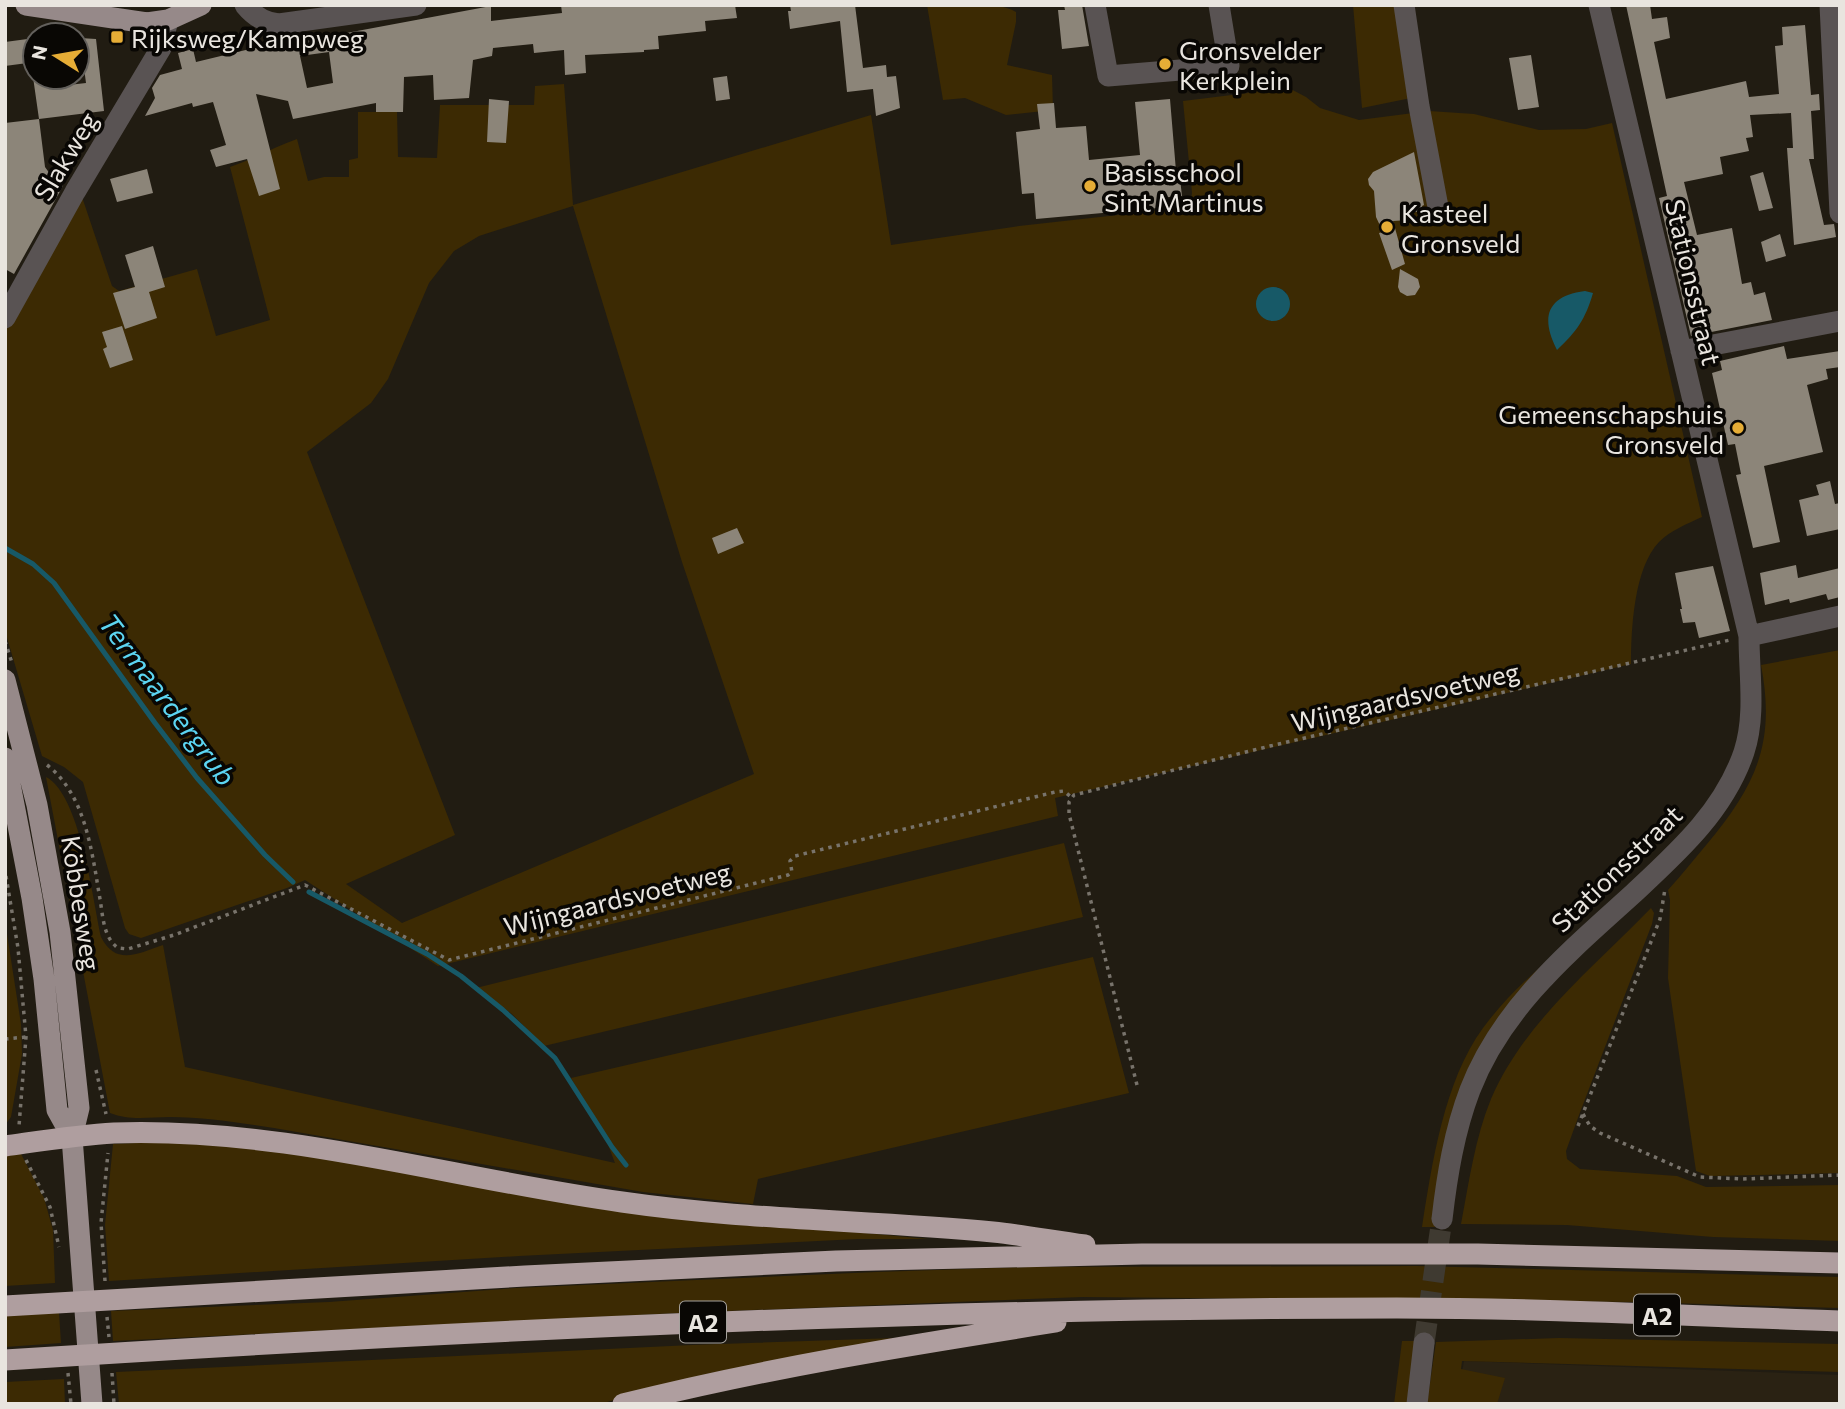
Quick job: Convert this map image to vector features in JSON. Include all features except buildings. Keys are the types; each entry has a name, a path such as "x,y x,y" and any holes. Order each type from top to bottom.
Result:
{"highway":[{"name":"A2","path":"5,1146 72,1137 139,1133 247,1139 314,1148 623,1203 795,1220 993,1232 1142,1254"},
{"name":"A2","path":"5,1306 822,1261 1142,1254 1478,1254 1840,1263"},
{"name":"A2","path":"5,1360 518,1330 932,1314 1402,1308 1840,1321"},
{"name":"A2","path":"623,1404 745,1374 894,1347 1134,1310"}],"main road":[{"path":"26,5 147,23 168,20 201,5"},
{"name":"Köbbesweg","path":"5,680 20,763 53,888 65,972 79,1108 72,1137 92,1404"}],"street":[{"path":"245,5 261,19 279,24 416,5"},
{"path":"1095,5 1108,76 1229,66 1219,5"},
{"path":"1404,5 1438,206"},
{"name":"Stationsstraat","path":"1442,1219 1447,1176 1460,1122 1470,1091 1495,1040 1529,993 1563,957 1660,870 1710,816 1744,753 1751,705 1749,636 1598,5"},
{"path":"1830,5 1840,213"},
{"name":"Slakweg","path":"5,318 75,192 161,48 168,20"},
{"path":"1681,351 1840,321"},
{"path":"1749,636 1840,616"},
{"path":"1417,1404 1424,1343"}],"path":[{"name":"Wijngaardsvoetweg","path":"20,763 59,775 78,808 92,856 105,926 111,941 118,948 128,949 174,935 305,885 449,960 790,875 790,861 795,856 1055,792 1064,791 1071,797 1095,788 1749,636"},
{"path":"1071,797 1069,814 1137,1085"},
{"path":"1578,1126 1660,919 1665,889 1660,870"},
{"path":"5,871 18,948 26,1037 5,1039"},
{"path":"1583,1114 1590,1126 1600,1133 1700,1177 1743,1179 1840,1175"},
{"path":"102,1245 105,1284"},
{"path":"107,1311 109,1338"},
{"path":"111,1364 114,1404"}],"shaded area":[{"path":"927,5 986,5 1016,12 1007,65 1052,75 1053,110 1006,115 965,98 943,100"},
{"path":"1353,5 1397,5 1411,98 1362,108"},
{"path":"1246,75 1266,78 1306,97 1320,108 1359,120 1429,111 1474,114 1539,130 1586,129 1612,123 1702,517 1659,542 1644,567 1636,600 1631,664 1055,798 1058,816 438,966 305,880 141,938 129,934 83,782 64,767 42,756 5,631 5,329 52,243 82,197 112,286 119,291 197,269 216,336 270,320 230,167 297,139 308,181 324,177 349,177 349,160 358,158 358,112 397,112 398,157 437,158 440,105 534,105 535,86 564,84 573,205 871,115 891,245 1019,226 1190,207 1192,193 1183,101 1248,93","holes":["573,206 682,562 754,774 402,923 346,884 455,835 307,452 371,403 388,379 429,283 454,251 479,236","1277,287 1286,292 1283,318 1271,321 1260,315"]},
{"path":"1840,650 1840,1173 1710,1176 1696,1171 1668,978 1668,890 1724,823 1750,782 1758,762 1766,718 1761,665"},
{"path":"46,777 58,787 76,825 101,937 107,946 120,955 128,955 163,945 185,1067 615,1163 607,1142 571,1078 1093,957 1129,1093 758,1179 753,1204 643,1192 235,1122 196,1118 132,1118 110,1113"},
{"path":"1064,843 1083,917 544,1046 512,1014 476,988"},
{"path":"1651,908 1654,913 1652,924 1579,1115 1566,1151 1567,1159 1580,1169 1677,1176 1706,1187 1840,1185 1840,1241 1713,1237 1567,1225 1461,1224 1481,1129 1491,1099 1505,1071 1541,1020"},
{"path":"5,921 21,1024 22,1054 11,1117 5,1125"},
{"path":"1583,932 1534,996 1476,1082 1441,1227 1422,1227 1430,1177 1449,1098 1470,1049 1483,1028 1517,989"},
{"path":"183,1141 251,1146 823,1229 928,1239 858,1239 519,1256 109,1281 105,1225 113,1144"},
{"path":"20,1152 44,1198 53,1230 55,1283 5,1286 5,1154"},
{"path":"1417,1266 1840,1277 1840,1308 1636,1302 1082,1297 677,1313 113,1341 111,1311 329,1302 516,1288 877,1272 1029,1267"},
{"path":"59,1313 61,1343 5,1347 5,1315"},
{"path":"896,1338 706,1374 600,1404 119,1404 116,1372 692,1345"},
{"path":"1559,1338 1840,1344 1840,1372 1462,1361 1461,1369 1505,1378 1497,1404 1427,1404 1436,1342"},
{"path":"1402,1341 1417,1341 1409,1404 1394,1404"},
{"path":"1464,1361 1840,1375 1840,1404 1456,1404"},
{"path":"64,1379 65,1404 5,1404 5,1382"}],"water":[{"path":"1273,287 1285,292 1290,304 1285,316 1273,321 1261,316 1256,304 1261,292"},
{"path":"1585,291 1593,293 1587,311 1575,331 1557,350 1549,328 1550,310 1562,298"}],"waterway":[{"name":"Termaardergrub","path":"5,548 33,564 54,583 197,778 265,855 293,882"},
{"name":"Termaardergrub","path":"309,892 427,954 461,976 503,1010 555,1058 626,1165"}],"tunnel":[{"path":"1424,1343 1442,1219"}],"place":[{"name":"Rijksweg/Kampweg","path":"117,37"},
{"name":"Gronsvelder Kerkplein","path":"1165,64"},
{"name":"Basisschool Sint Martinus","path":"1090,186"},
{"name":"Kasteel Gronsveld","path":"1387,227"},
{"name":"Gemeenschapshuis Gronsveld","path":"1738,428"}]}
